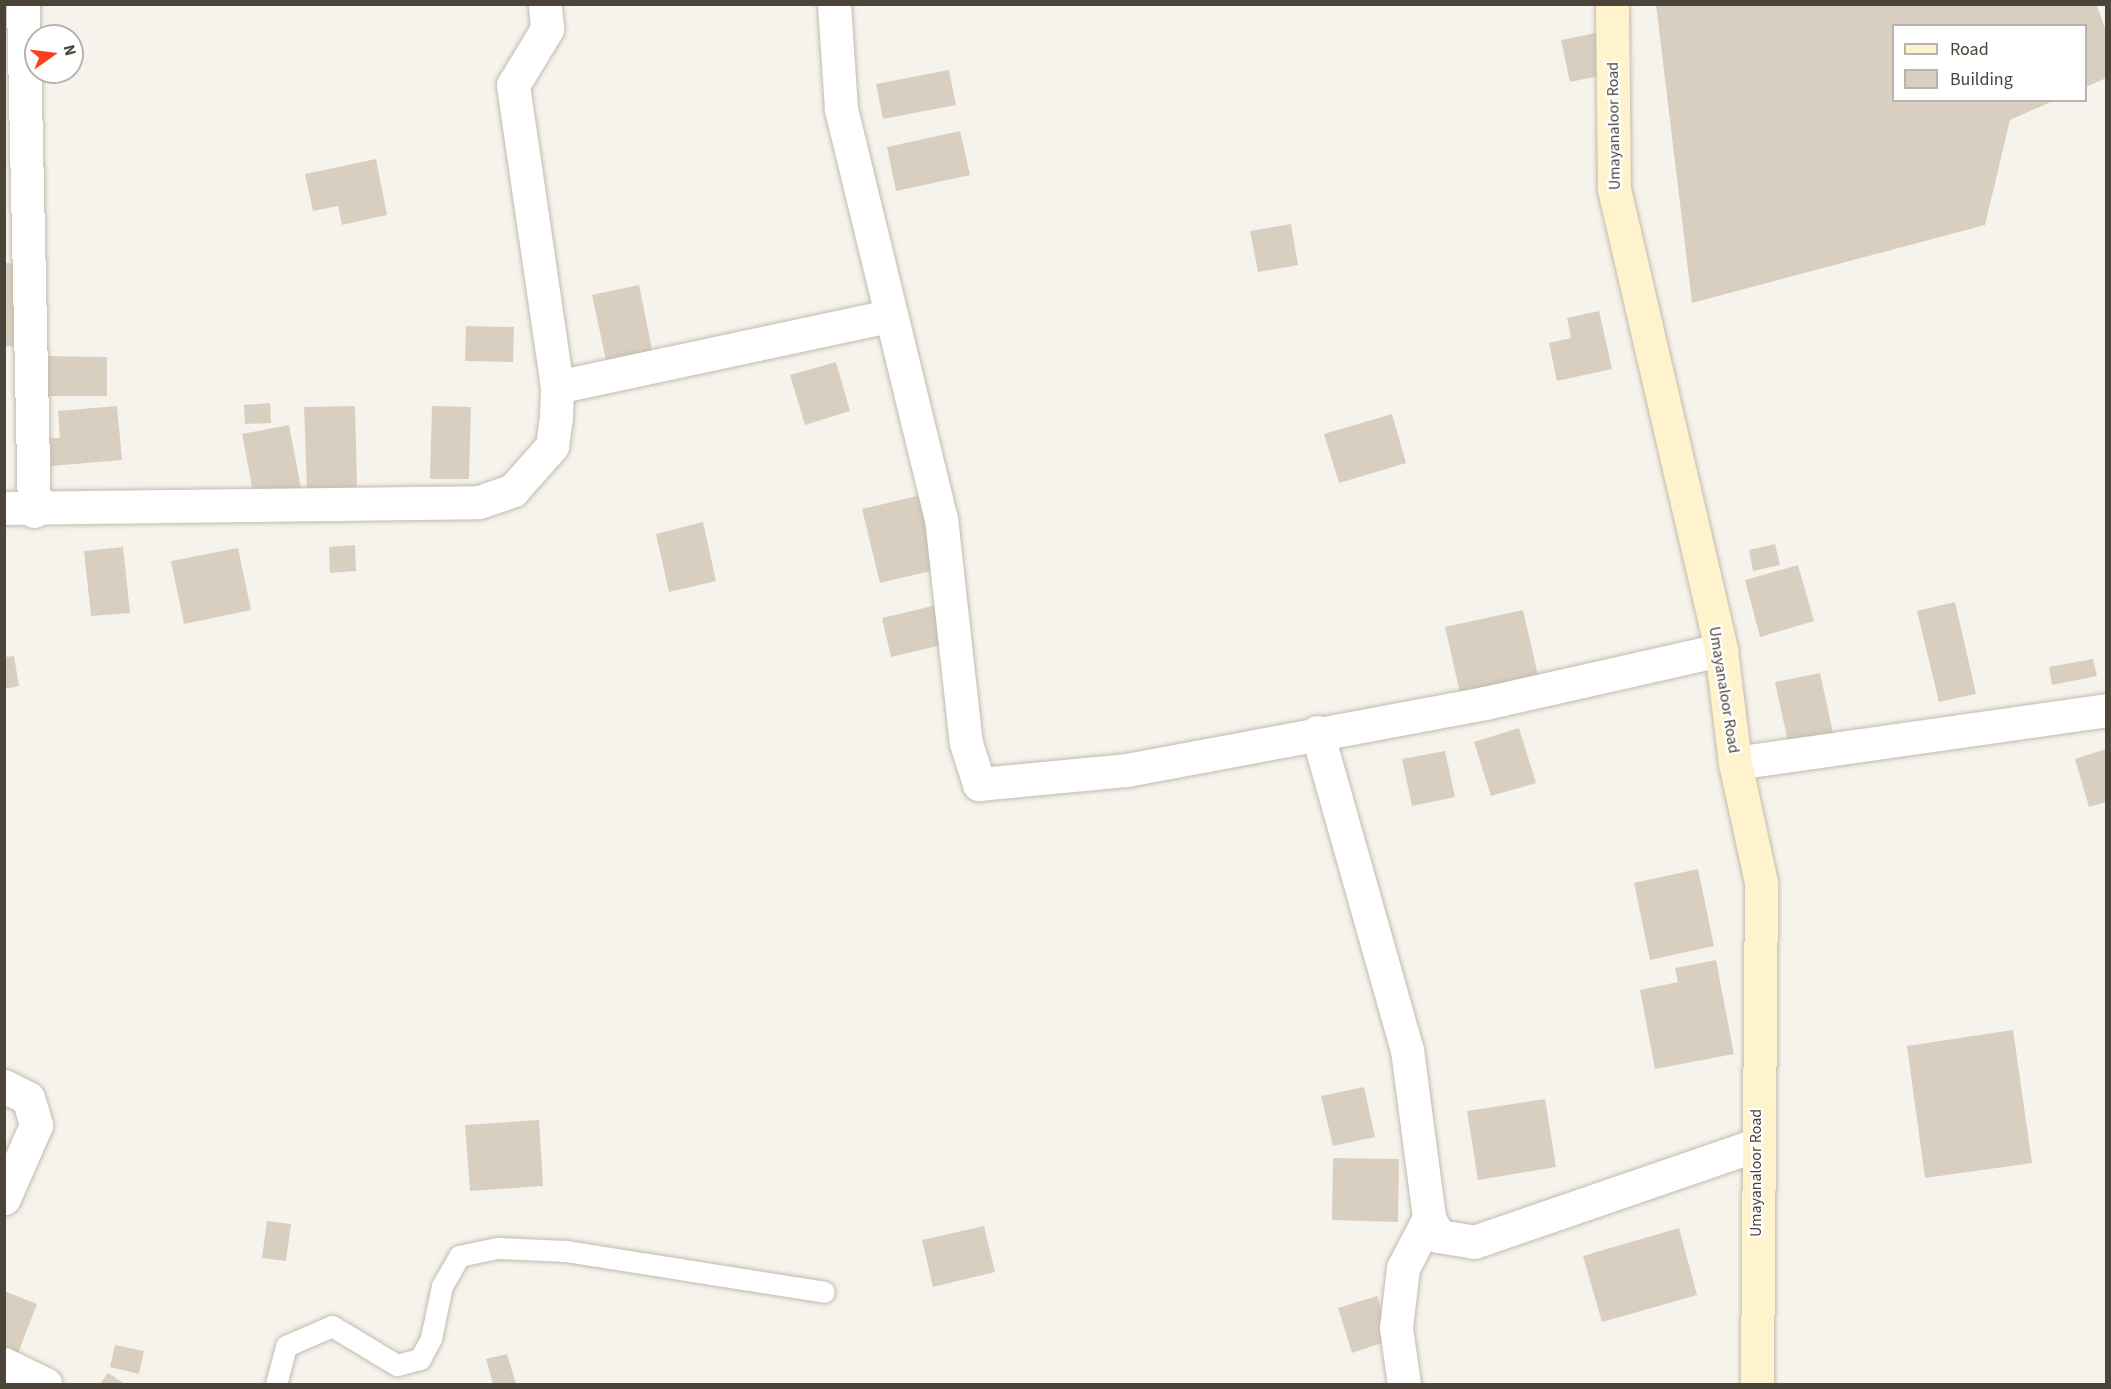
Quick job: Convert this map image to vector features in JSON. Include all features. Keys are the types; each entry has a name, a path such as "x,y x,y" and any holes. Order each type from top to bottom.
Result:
{"main road":[{"name":"Umayanaloor Road","path":"1612,4 1614,189 1721,650 1735,763 1761,882 1756,1145 1757,1384"}],"street":[{"path":"23,4 19,509 478,502 513,490 552,446 557,387 513,85 547,29 545,4"},
{"path":"834,4 841,109 889,316 941,518 966,743 979,784 1127,770 1317,732 1485,703 1721,650"},
{"path":"557,387 889,316"},
{"path":"1735,763 2106,710"},
{"path":"1317,732 1407,1050 1429,1218 1438,1236 1474,1242 1756,1145"},
{"path":"4,1086 27,1098 36,1125 4,1198"},
{"path":"1404,1384 1396,1328 1403,1268 1429,1218"},
{"path":"4,1364 45,1384"}],"lane":[{"path":"276,1384 286,1346 332,1326 397,1365 420,1359 431,1338 442,1286 459,1256 498,1248 566,1251 824,1292"}],"building":[{"path":"1656,4 2096,4 2106,30 2106,78 2087,87 2087,24 1892,24 1892,102 2050,102 2010,120 1985,225 1692,303"},
{"path":"1596,33 1604,75 1570,82 1561,40"},
{"path":"949,70 956,105 883,119 876,84"},
{"path":"960,131 970,175 896,191 887,147"},
{"path":"376,159 387,215 342,225 338,206 313,211 305,174"},
{"path":"1291,224 1298,265 1258,272 1250,231"},
{"path":"4,263 26,264 23,347 4,346"},
{"path":"639,285 652,350 606,360 592,295"},
{"path":"1599,311 1612,369 1557,381 1549,343 1571,338 1567,318"},
{"path":"466,326 514,327 513,362 465,361"},
{"path":"40,356 107,357 107,396 40,396"},
{"path":"836,362 850,411 805,425 790,375"},
{"path":"270,403 271,423 245,424 244,405"},
{"path":"117,406 122,460 51,466 50,438 60,438 58,411"},
{"path":"355,406 357,487 307,489 304,407"},
{"path":"432,406 471,407 469,479 430,479"},
{"path":"1392,414 1406,463 1339,483 1324,434"},
{"path":"289,425 301,488 254,497 242,434"},
{"path":"926,494 943,568 880,583 862,509"},
{"path":"703,522 716,581 669,592 656,534"},
{"path":"1775,544 1780,565 1753,571 1749,550"},
{"path":"355,545 356,571 330,573 329,547"},
{"path":"123,547 130,613 91,616 84,551"},
{"path":"238,548 251,610 184,624 171,561"},
{"path":"1798,565 1814,621 1760,637 1745,580"},
{"path":"1955,602 1976,694 1939,702 1917,611"},
{"path":"945,603 954,642 891,657 882,618"},
{"path":"1523,610 1540,684 1462,702 1445,627"},
{"path":"14,656 19,686 4,689 4,657"},
{"path":"2093,659 2097,676 2052,685 2049,667"},
{"path":"1820,673 1833,733 1788,742 1775,682"},
{"path":"1519,728 1536,783 1491,796 1474,742"},
{"path":"2106,749 2106,802 2089,807 2075,759"},
{"path":"1445,751 1455,797 1412,806 1402,759"},
{"path":"1698,869 1714,946 1650,960 1634,883"},
{"path":"1716,960 1734,1054 1655,1069 1640,990 1678,982 1675,968"},
{"path":"2013,1030 2032,1163 1925,1178 1907,1046"},
{"path":"1364,1087 1375,1137 1333,1146 1321,1096"},
{"path":"1545,1099 1556,1167 1478,1180 1467,1111"},
{"path":"539,1120 543,1186 470,1191 465,1125"},
{"path":"1333,1158 1399,1159 1398,1222 1332,1220"},
{"path":"267,1221 291,1224 286,1261 262,1258"},
{"path":"984,1226 995,1272 933,1287 922,1240"},
{"path":"1679,1228 1697,1295 1602,1322 1583,1256"},
{"path":"4,1291 37,1304 17,1356 4,1351"},
{"path":"1377,1296 1391,1340 1352,1353 1338,1308"},
{"path":"115,1345 144,1351 139,1374 110,1367"},
{"path":"507,1354 516,1384 493,1384 486,1359"},
{"path":"108,1373 125,1384 100,1384"}]}
